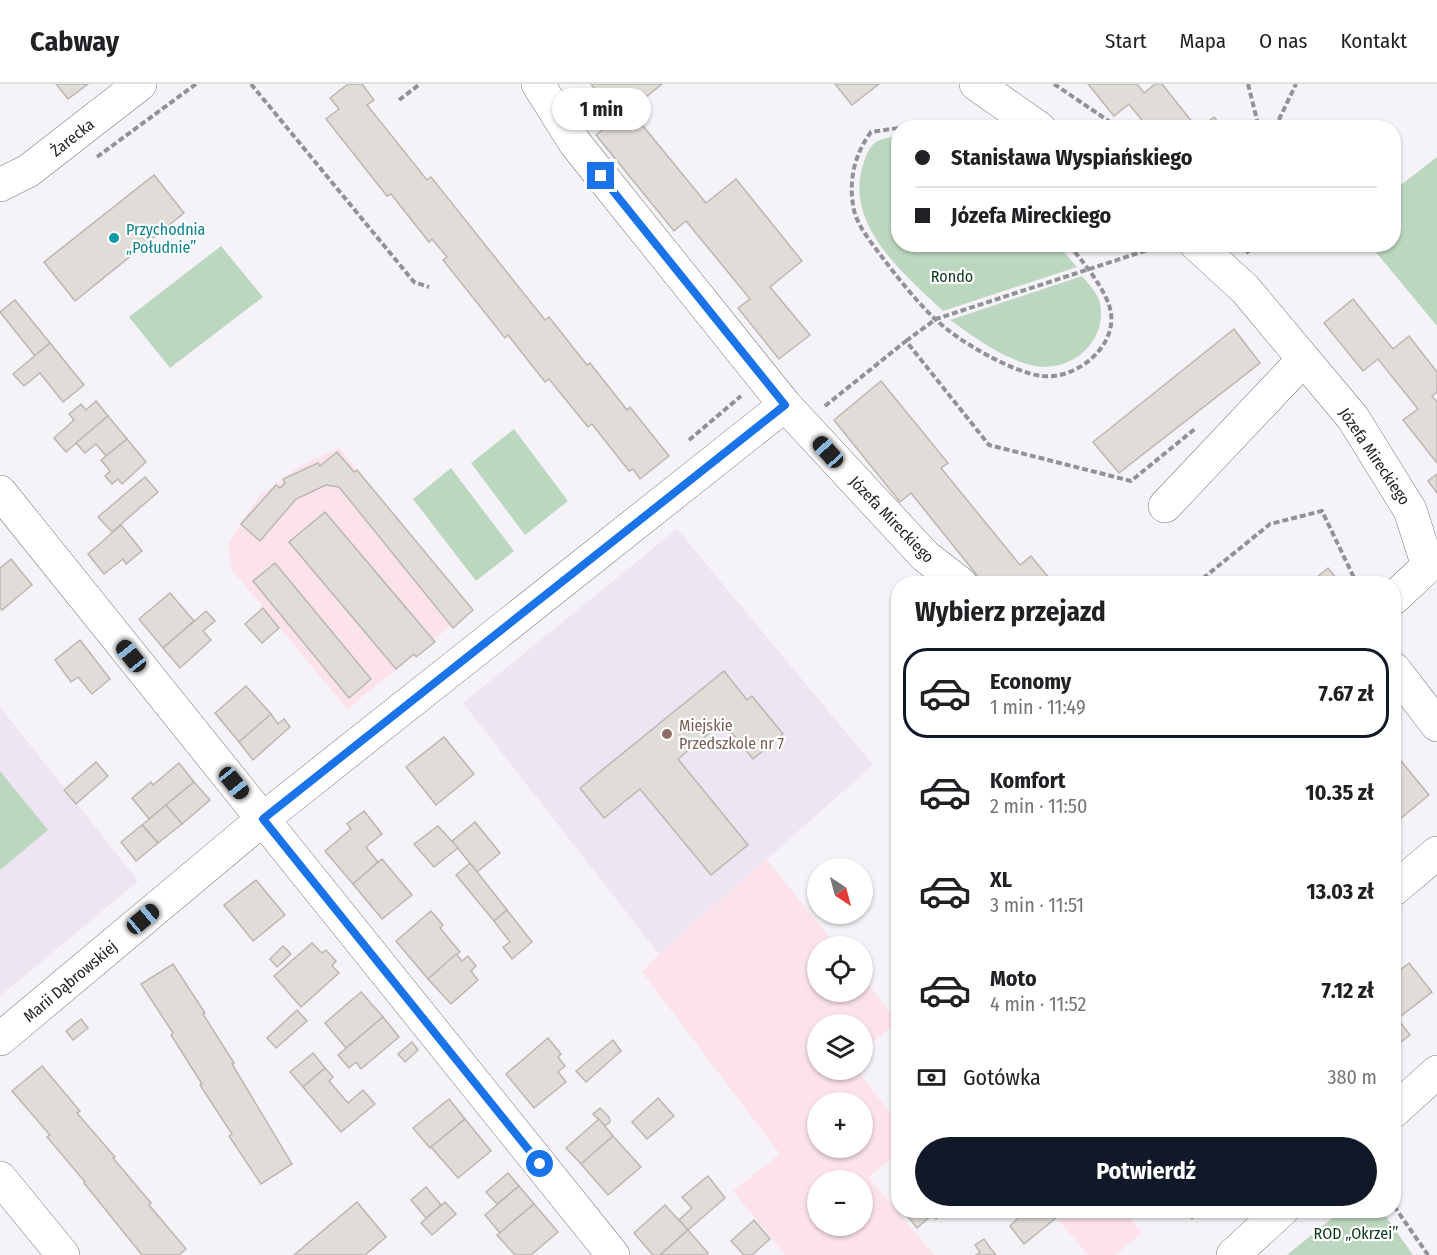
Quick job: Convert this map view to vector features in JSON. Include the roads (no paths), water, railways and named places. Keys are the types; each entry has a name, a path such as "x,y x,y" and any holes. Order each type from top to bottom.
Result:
{"street":[{"name":"Żarecka","path":"0,185 28,171 140,84"},
{"name":"Józefa Mireckiego","path":"538,84 575,143 785,405 925,556 951,576"},
{"path":"976,84 1028,120"},
{"name":"Józefa Mireckiego","path":"1205,252 1245,289 1353,418 1410,510 1428,566 1401,591"},
{"path":"1165,506 1303,360"},
{"name":"Marii Dąbrowskiej","path":"0,1039 263,819 785,405"},
{"path":"0,492 613,1255"},
{"path":"1401,678 1437,725"},
{"path":"1401,883 1437,853"},
{"path":"1401,1105 1437,1072"},
{"path":"0,1178 63,1255"},
{"path":"1233,1255 1273,1218"}],"place":[{"name":"Przychodnia „Południe”","path":"114,238"},
{"name":"Miejskie Przedszkole nr 7","path":"667,734"}],"park label":[{"name":"Rondo","path":"952,276"},
{"name":"ROD „Okrzei”","path":"1356,1233"}]}
